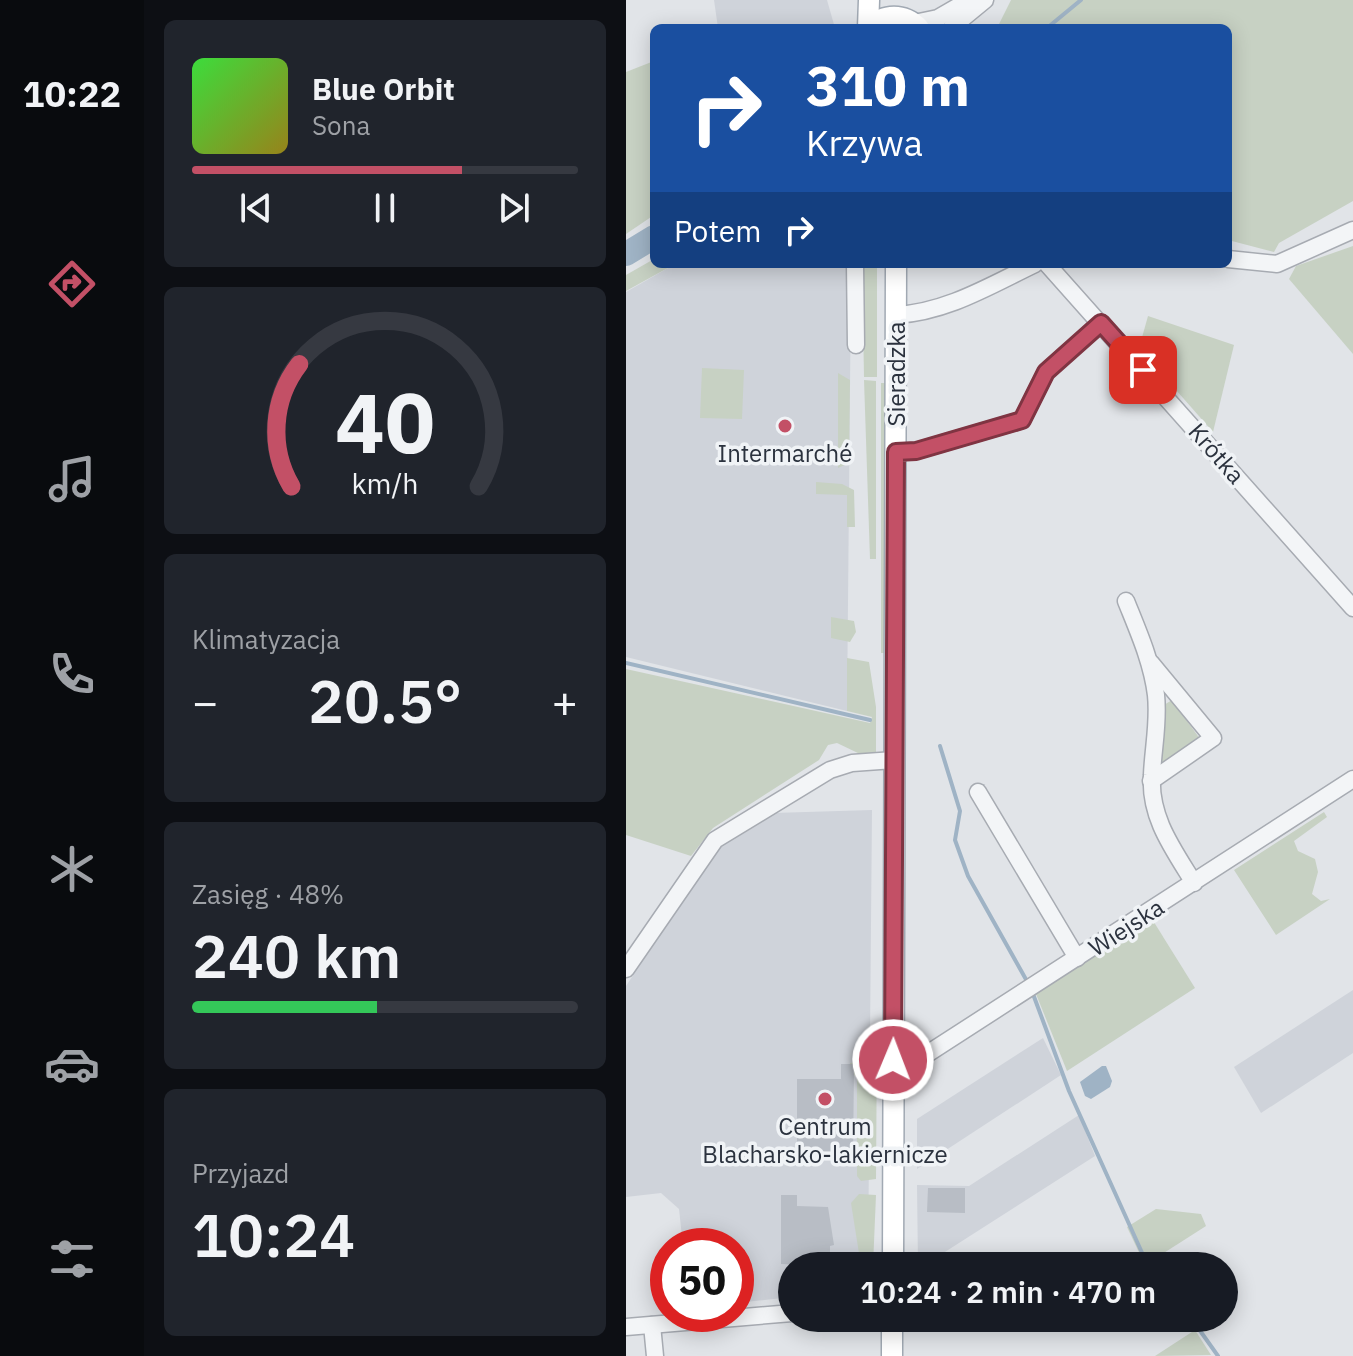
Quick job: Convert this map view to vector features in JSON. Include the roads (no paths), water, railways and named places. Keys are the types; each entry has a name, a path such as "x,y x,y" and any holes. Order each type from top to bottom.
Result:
{"main road":[{"path":"868,24 869,0"},
{"path":"887,0 912,23"},
{"path":"875,24 887,17 912,23"},
{"name":"Sieradzka","path":"893,1252 896,268"},
{"path":"892,1332 892,1356"}],"street":[{"path":"912,23 938,18 969,0"},
{"path":"956,24 985,0"},
{"path":"1232,259 1277,264 1353,230"},
{"path":"855,268 856,345"},
{"path":"896,315 933,311 950,305 1027,268"},
{"name":"Krótka","path":"1051,268 1353,608"},
{"path":"896,452 916,451 1022,420 1046,372 1101,323"},
{"path":"1126,601 1150,662 1158,720 1151,781 1162,832 1194,883"},
{"path":"1150,662 1213,738 1151,781"},
{"path":"626,969 715,840 826,771 852,763 894,760"},
{"name":"Wiejska","path":"893,1060 924,1056 1353,779"},
{"path":"978,792 1077,958"},
{"path":"754,1316 778,1314"},
{"path":"626,1327 650,1325"},
{"path":"653,1332 655,1356"}],"water":[{"path":"1106,1066 1112,1081 1110,1087 1091,1099 1085,1096 1080,1082"}],"waterway":[{"path":"1052,24 1081,0"},
{"path":"626,254 650,239"},
{"path":"626,663 870,720"},
{"path":"940,746 960,811 955,840 968,876 1028,983"},
{"path":"1033,994 1069,1091 1142,1252"},
{"path":"1201,1332 1218,1356"}],"place":[{"name":"Intermarché","path":"785,426"},
{"name":"Centrum Blacharsko-lakiernicze","path":"825,1099"}]}
